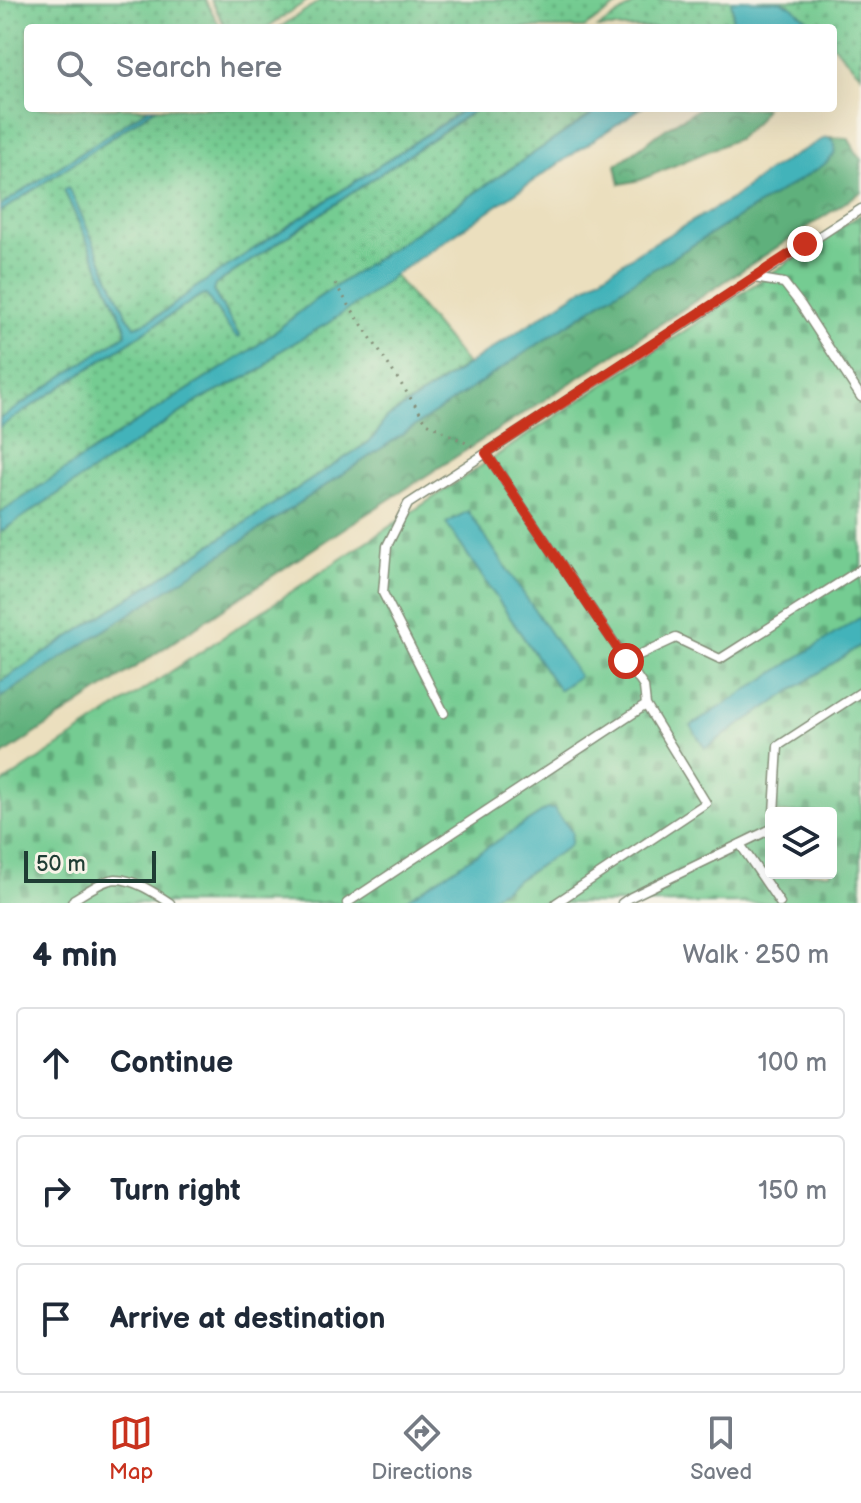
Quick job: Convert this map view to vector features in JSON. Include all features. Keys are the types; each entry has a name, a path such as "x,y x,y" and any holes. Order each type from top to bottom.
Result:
{"lane":[{"path":"444,713 383,593 387,546 408,504 861,209"},
{"path":"754,278 784,283 861,397"},
{"path":"486,453 644,687 646,705 706,803 556,903"},
{"path":"626,661 676,638 720,659 861,569"},
{"path":"774,807 778,746 861,692"},
{"path":"347,903 646,705"},
{"path":"622,903 765,832"},
{"path":"740,844 780,903"},
{"path":"72,903 102,883 116,879 135,883 170,903"}],"path":[{"path":"335,284 427,423 486,453"}],"green space":[{"path":"0,0 205,0 219,24 24,24 24,112 143,112 0,206"},
{"path":"211,0 308,0 272,24 224,24"},
{"path":"321,0 626,0 590,24 285,24"},
{"path":"641,0 733,0 732,21 729,24 604,24"},
{"path":"758,0 861,0 861,75 837,49 837,24 812,24 781,1"},
{"path":"150,112 460,112 165,311 135,326 127,316 73,197 68,189 64,190 126,334 0,419 0,212"},
{"path":"472,112 595,112 315,300 254,348 0,513 0,427 198,297 206,295 240,337 213,290 215,285"},
{"path":"693,112 762,112 737,139 640,180 620,184 616,165"},
{"path":"826,137 848,138 861,160 861,192 346,527 0,757 0,698 624,287 822,166 833,140"},
{"path":"861,214 861,903 0,903 0,785"},
{"path":"394,275 467,364 384,420 369,442 0,682 0,532 200,400 263,369 277,353 328,323"}],"water":[{"path":"731,1 781,1 812,24 729,24 733,12"},
{"path":"143,112 150,112 0,212 0,206"},
{"path":"460,112 472,112 215,285 213,291 240,337 233,334 206,295 198,297 0,427 0,419 126,334 125,325 64,190 68,188 73,197 127,316 135,326 165,311"},
{"path":"595,112 635,112 328,323 277,353 263,369 200,400 0,532 0,513 254,348 315,300"},
{"path":"826,137 833,140 836,148 822,166 624,287 0,698 0,682 369,442 384,420 640,251 733,198 769,170"},
{"path":"468,511 579,676 559,690 446,523"},
{"path":"861,617 861,645 705,748 691,726"},
{"path":"547,809 554,809 572,832 571,843 482,903 401,903"}],"route":[{"path":"626,661 486,453 805,244"}]}
